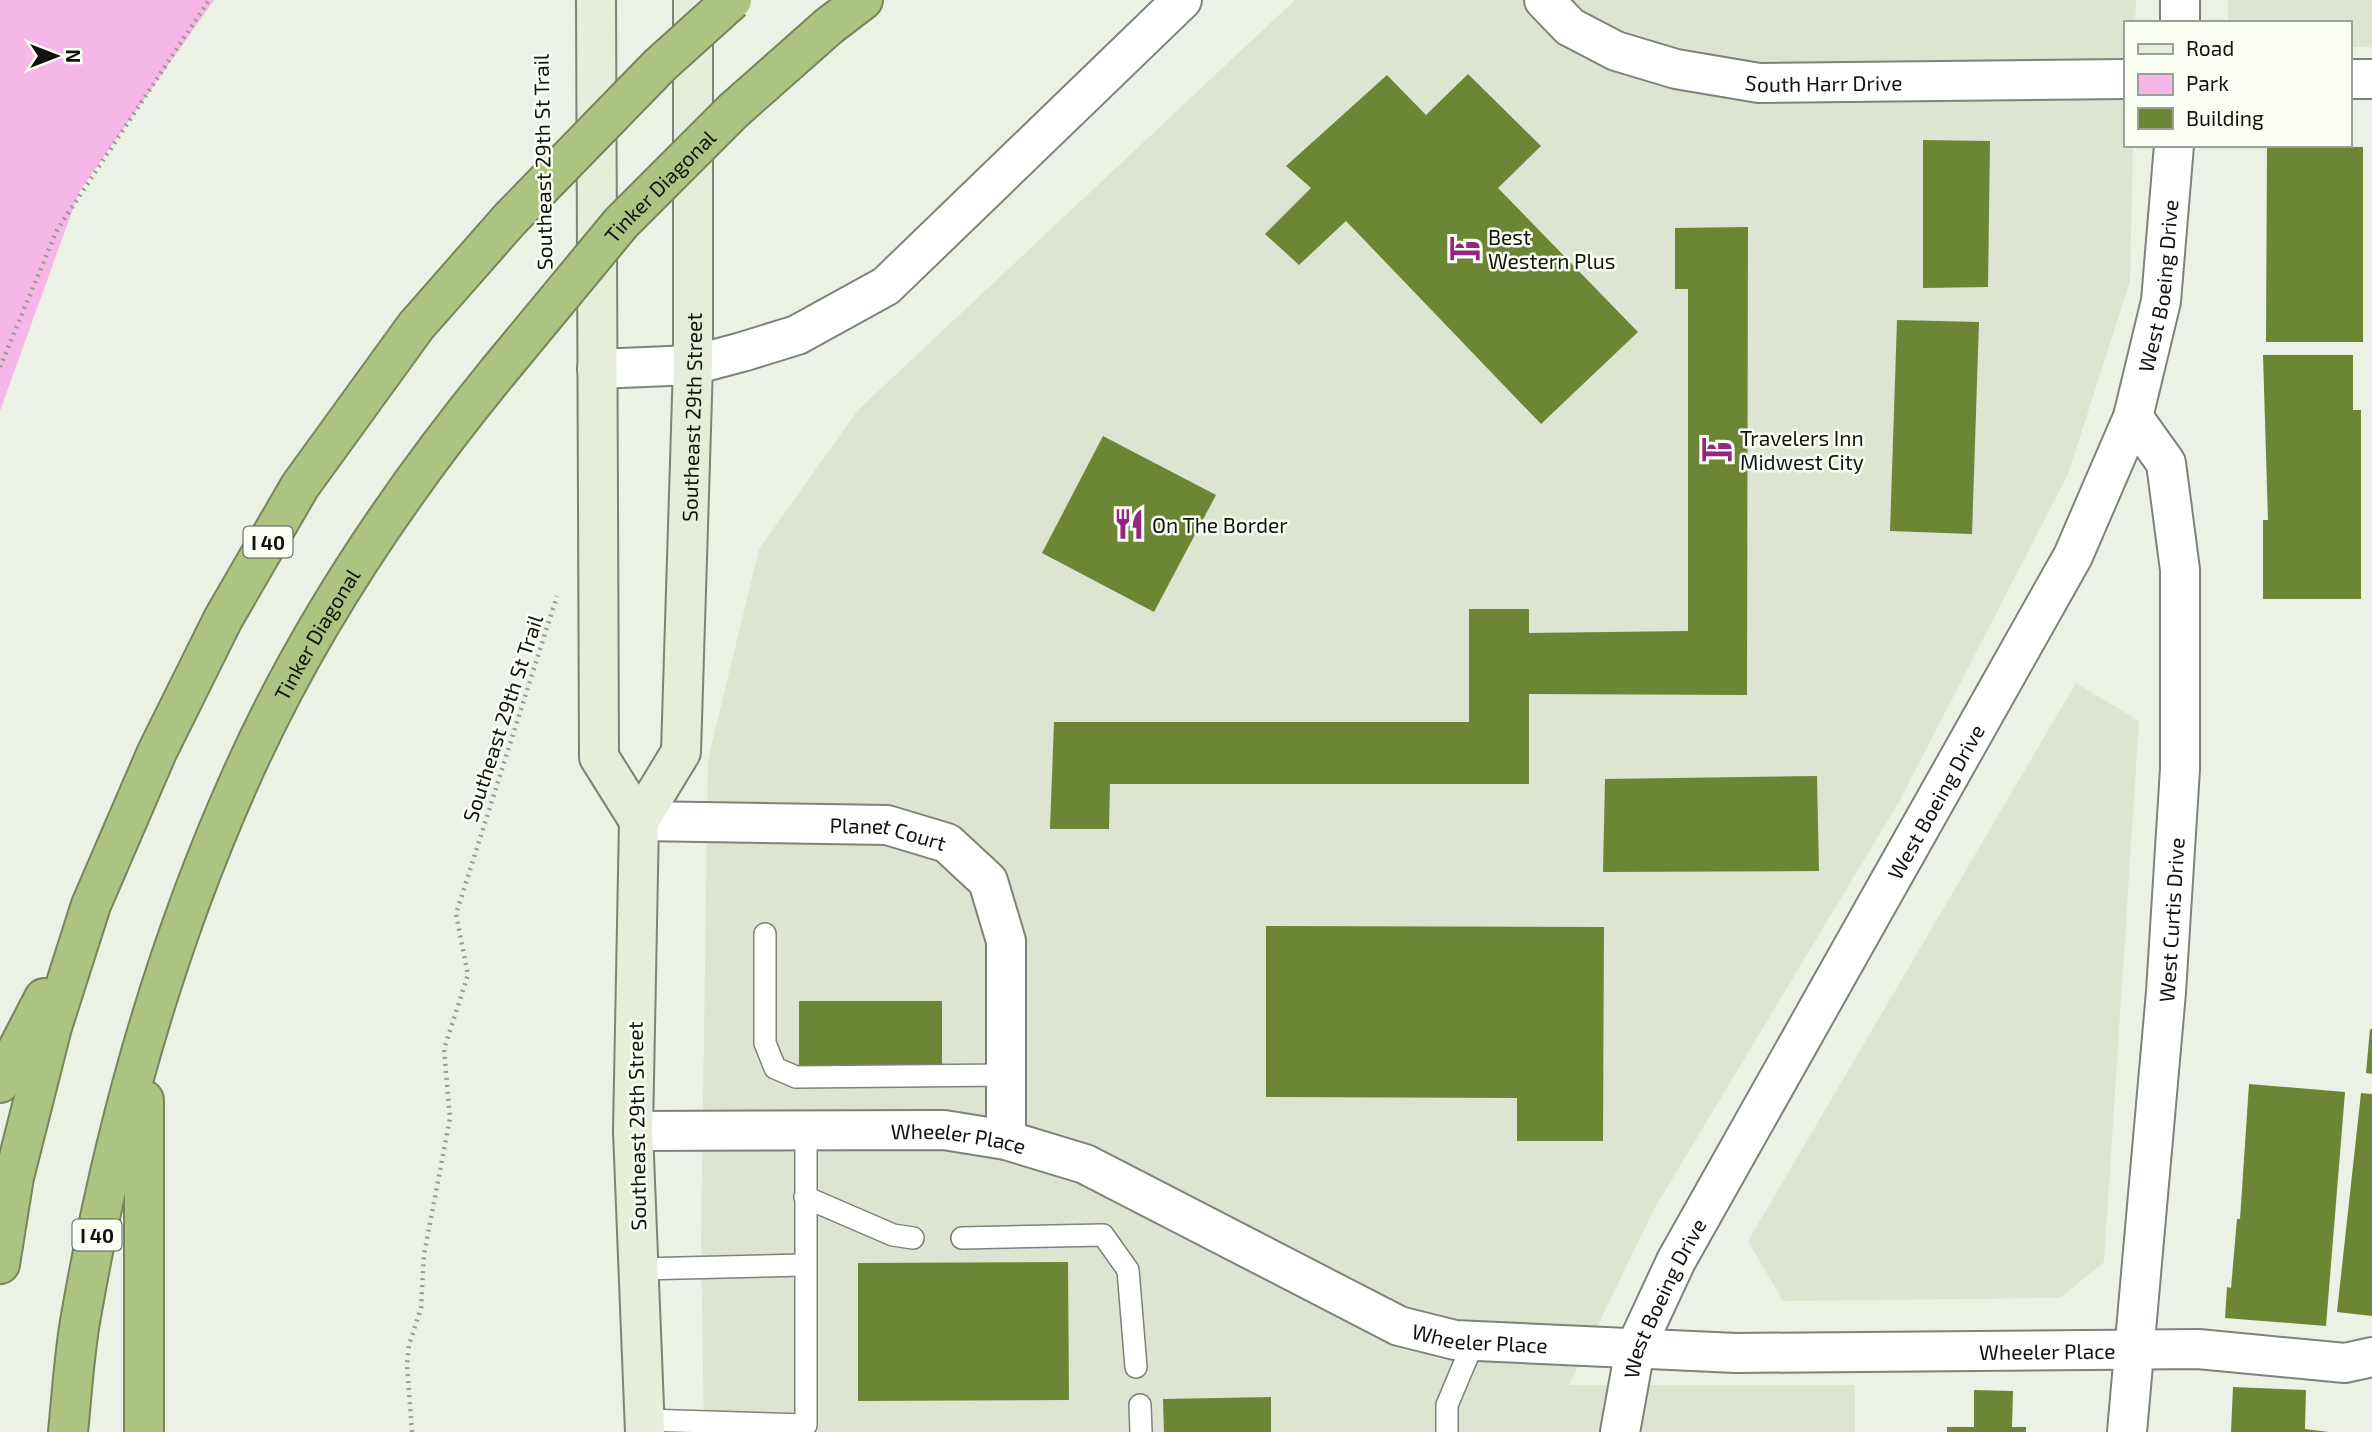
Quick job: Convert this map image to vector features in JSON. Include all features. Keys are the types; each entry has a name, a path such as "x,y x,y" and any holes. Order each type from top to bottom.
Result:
{"highway":[{"name":"I 40","path":"0,1264 14,1177 52,1027 91,905 157,752 211,643 300,486 416,326 510,219 660,65 732,0"},
{"name":"Tinker Diagonal","path":"68,1432 81,1318 106,1194 145,1042 194,892 242,774 292,677 370,544 439,444 621,223 733,111 829,26 863,0"},
{"path":"0,1083 91,905"},
{"path":"145,1042 145,1432"}],"main road":[{"path":"596,0 599,757 639,821"},
{"name":"Southeast 29th Street","path":"645,1426 633,1131 639,821 681,752 693,365 693,0"}],"street":[{"path":"597,369 693,365 797,335 886,286 1182,0"},
{"name":"South Harr Drive","path":"1544,0 1570,27 1616,51 1676,69 1759,83 2124,79"},
{"path":"2180,0 2180,21"},
{"path":"2351,79 2372,79"},
{"name":"West Boeing Drive","path":"1620,1432 1635,1349 1676,1261 2073,556 2133,417 2161,301 2174,147"},
{"name":"West Curtis Drive","path":"2127,1432 2166,992 2180,769 2180,570 2168,476 2166,463 2133,417"},
{"name":"Planet Court","path":"639,821 887,825 947,843 988,881 1006,941 1006,1140"},
{"name":"Wheeler Place","path":"633,1131 944,1130 1006,1140 1085,1164 1399,1326 1455,1340 1736,1353 2198,1349 2345,1363 2372,1357"}],"lane":[{"path":"765,934 765,1043 775,1068 796,1077 1006,1075"},
{"path":"645,1426 806,1425 806,1129"},
{"path":"805,1197 893,1234 913,1238"},
{"path":"962,1238 1103,1235 1128,1270 1136,1367"},
{"path":"639,1269 804,1265"},
{"path":"1447,1432 1447,1405 1474,1341"},
{"path":"1140,1405 1141,1432"}],"path":[{"path":"0,367 57,230 209,0"},
{"name":"Southeast 29th St Trail","path":"412,1432 407,1365 409,1345 421,1308 424,1255 450,1118 444,1049 468,975 456,914 557,597 557,584"}],"shaded area":[{"path":"1295,0 2136,0 2135,21 2124,21 2124,147 2133,147 2130,281 2068,474 1900,800 1654,1209 1569,1385 1855,1385 1855,1432 704,1432 701,1240 708,760 759,549 858,410"},
{"path":"2228,0 2372,0 2372,47 2351,47 2351,21 2228,21"},
{"path":"2076,683 2139,721 2104,1262 2060,1298 1783,1301 1748,1241"}],"green space":[{"path":"0,0 214,0 79,192 0,411"}],"building":[{"name":"Best Western Plus","path":"1468,74 1541,146 1498,188 1638,332 1541,424 1346,221 1299,265 1265,234 1311,188 1286,166 1387,75 1426,115"},
{"path":"1923,140 1990,141 1988,287 1923,288"},
{"path":"2267,147 2363,147 2363,342 2266,342"},
{"name":"Travelers Inn Midwest City","path":"1748,227 1747,695 1529,694 1529,784 1110,784 1109,829 1050,829 1054,722 1469,722 1469,609 1529,609 1529,633 1688,631 1688,289 1675,289 1675,228"},
{"path":"1897,320 1979,322 1972,534 1890,531"},
{"path":"2263,355 2353,355 2353,410 2361,410 2361,599 2263,599 2263,520 2268,520"},
{"name":"On The Border","path":"1103,436 1216,495 1154,612 1042,553"},
{"path":"1817,776 1819,871 1603,872 1605,779"},
{"path":"1266,926 1604,927 1603,1141 1517,1141 1517,1098 1266,1097"},
{"path":"799,1001 942,1001 942,1065 799,1065"},
{"path":"2372,1029 2372,1074 2366,1073"},
{"path":"2249,1084 2345,1092 2326,1326 2225,1318 2227,1287 2231,1288 2237,1219 2240,1219"},
{"path":"2361,1093 2372,1094 2372,1316 2337,1312"},
{"path":"1068,1262 1069,1400 858,1401 858,1263"},
{"path":"2233,1387 2306,1390 2305,1429 2329,1432 2231,1432"},
{"path":"1974,1390 2013,1391 2012,1427 2026,1427 2026,1432 1947,1432 1947,1427 1974,1427"},
{"path":"1271,1397 1271,1432 1164,1432 1163,1399"}],"place":[{"name":"Best Western Plus","path":"1465,248"},
{"name":"Travelers Inn Midwest City","path":"1717,449"},
{"name":"On The Border","path":"1129,524"}]}
